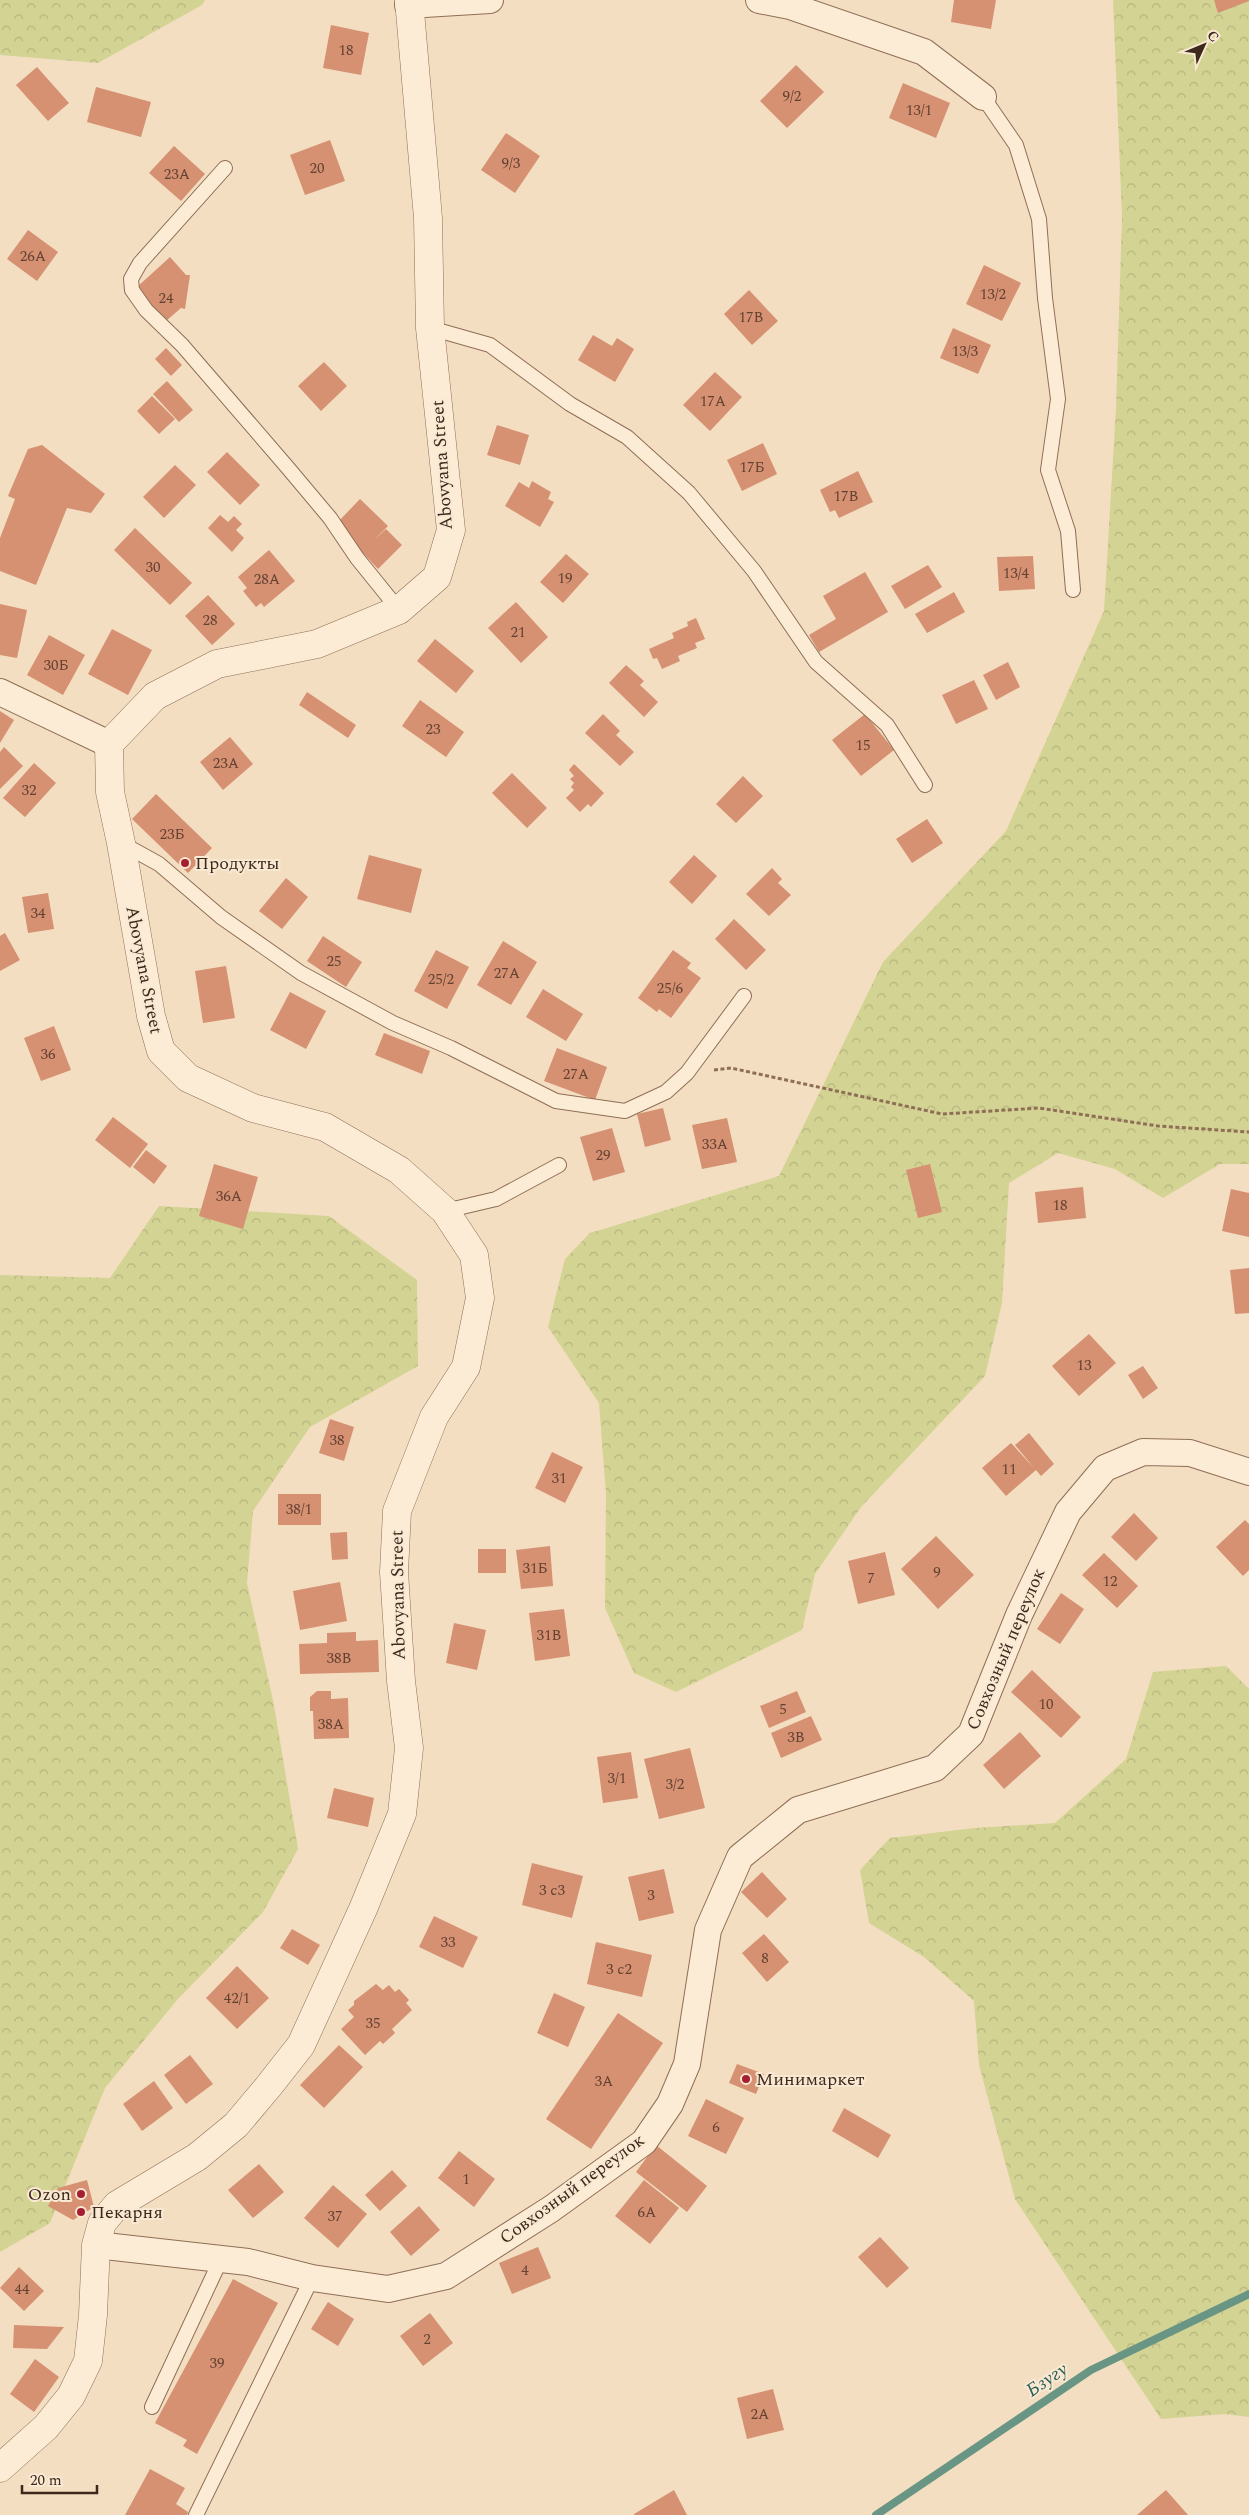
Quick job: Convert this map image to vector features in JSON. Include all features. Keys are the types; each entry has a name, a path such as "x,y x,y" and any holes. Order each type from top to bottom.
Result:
{"street":[{"path":"408,3 490,0"},
{"path":"760,0 790,6 924,52 983,97"},
{"name":"Abovyana Street","path":"0,2468 46,2427 71,2396 88,2361 93,2315 96,2245 102,2223 117,2205 197,2157 236,2125 301,2045 363,1909 402,1814 409,1748 401,1682 394,1572 397,1511 434,1416 466,1367 480,1298 474,1255 445,1211 399,1170 325,1127 253,1108 196,1082 188,1078 162,1052 151,1016 121,843 110,792 110,744 155,696 216,664 316,644 399,610 437,577 450,530 430,328 428,218 408,3"},
{"path":"0,692 110,744"},
{"name":"Совхозный переулок","path":"96,2245 248,2262 312,2278 388,2289 446,2276 551,2209 644,2142 670,2104 687,2064 708,1930 740,1858 798,1810 935,1768 972,1734 1019,1615 1068,1512 1105,1468 1142,1452 1190,1453 1249,1472"}],"lane":[{"path":"983,97 1016,145 1039,219 1045,298 1058,399 1048,470 1068,531 1073,590"},
{"path":"225,168 140,262 131,279 132,290 146,310 182,345 330,518 357,558 399,610"},
{"path":"430,328 490,345 570,404 627,437 689,493 754,571 816,662 887,725 925,785"},
{"path":"121,843 159,864 221,918 301,973 393,1023 451,1048 556,1101 625,1111 666,1092 687,1073 744,996"},
{"path":"445,1211 496,1199 559,1165"},
{"path":"152,2408 221,2258"},
{"path":"196,2515 312,2278"}],"path":[{"path":"687,1073 731,1068 942,1114 1039,1108 1158,1126 1249,1132"}],"green space":[{"path":"0,0 205,0 202,5 98,63 0,55"},
{"path":"1113,0 1249,0 1249,1164 1220,1164 1163,1198 1115,1169 1058,1153 1009,1183 1002,1303 985,1376 861,1507 815,1574 802,1630 676,1692 634,1673 605,1608 606,1494 599,1403 548,1327 565,1259 590,1233 779,1176 883,962 1006,831 1104,611 1116,408 1122,217"},
{"path":"159,1206 329,1216 417,1280 418,1366 310,1427 253,1511 247,1583 274,1705 298,1849 263,1912 177,2000 105,2088 50,2223 0,2252 0,1275 110,1278"},
{"path":"1226,1666 1249,1689 1249,2417 1225,2414 1161,2419 1015,2199 979,2065 974,2001 924,1957 869,1923 860,1870 890,1838 975,1828 1055,1823 1126,1759 1153,1672"}],"building":[{"path":"954,0 996,0 991,29 951,22"},
{"path":"1214,0 1249,0 1249,1 1218,13"},
{"path":"331,25 369,33 361,75 323,68"},
{"path":"796,65 824,92 787,128 760,101"},
{"path":"37,67 69,103 48,121 16,85"},
{"path":"903,83 950,103 936,138 889,118"},
{"path":"96,87 151,102 141,137 87,122"},
{"path":"506,133 540,156 515,193 481,170"},
{"path":"330,140 345,181 305,195 290,155"},
{"path":"174,146 205,174 181,201 149,173"},
{"path":"28,230 58,252 37,281 7,259"},
{"path":"170,257 186,275 190,275 185,309 181,308 166,321 136,288"},
{"path":"984,265 1021,283 1002,321 966,304"},
{"path":"749,290 778,321 752,345 724,314"},
{"path":"953,328 991,345 978,374 940,358"},
{"path":"593,335 612,346 617,338 634,349 615,382 578,360"},
{"path":"166,348 182,365 171,376 155,359"},
{"path":"324,362 347,386 321,411 298,386"},
{"path":"715,372 742,397 710,431 683,405"},
{"path":"167,381 193,410 179,422 153,394"},
{"path":"152,396 175,419 159,434 137,411"},
{"path":"497,425 529,435 520,465 487,455"},
{"path":"763,443 777,474 742,491 727,460"},
{"path":"42,445 105,494 91,513 67,508 36,585 0,571 0,538 15,499 8,496 28,449"},
{"path":"227,452 260,485 240,505 207,472"},
{"path":"175,465 196,485 164,518 143,497"},
{"path":"858,471 873,502 839,518 835,510 830,512 820,490"},
{"path":"532,481 551,492 548,499 554,502 540,527 505,506 519,482 529,488"},
{"path":"360,499 388,526 373,541 386,529 402,545 378,569 336,524"},
{"path":"220,515 228,522 234,516 242,524 236,530 244,538 232,552 208,528"},
{"path":"135,528 192,583 170,605 114,550"},
{"path":"269,550 295,581 264,607 261,603 256,607 243,591 247,588 238,577"},
{"path":"566,554 589,574 563,603 540,582"},
{"path":"1033,556 1035,589 999,591 997,557"},
{"path":"928,565 942,587 905,609 891,586"},
{"path":"865,572 888,612 819,652 809,635 836,619 823,596"},
{"path":"954,592 965,612 927,633 915,614"},
{"path":"208,595 235,624 212,645 185,616"},
{"path":"516,602 548,637 521,663 488,628"},
{"path":"0,604 27,610 17,658 0,655"},
{"path":"696,618 705,639 695,643 697,648 678,656 680,661 662,669 657,658 653,659 649,649 674,638 672,633 688,626 687,622"},
{"path":"112,629 152,650 128,695 88,674"},
{"path":"49,635 85,655 63,695 27,675"},
{"path":"435,639 474,671 456,693 417,661"},
{"path":"1008,662 1020,687 996,700 983,675"},
{"path":"626,665 644,681 640,685 658,702 644,717 609,683"},
{"path":"974,680 988,709 956,724 942,695"},
{"path":"307,692 356,725 348,738 299,705"},
{"path":"420,700 464,732 446,757 402,726"},
{"path":"0,711 14,720 0,743"},
{"path":"603,714 620,731 616,735 634,752 620,766 585,733"},
{"path":"865,714 894,750 861,776 832,740"},
{"path":"230,737 253,764 223,790 200,762"},
{"path":"4,747 23,766 0,789 0,752"},
{"path":"34,763 56,783 25,817 3,798"},
{"path":"574,764 604,793 591,807 588,804 580,812 566,798 574,790 571,787 574,783 570,779 574,776 569,770"},
{"path":"512,773 547,808 527,828 492,793"},
{"path":"743,776 763,796 736,823 716,804"},
{"path":"156,794 212,848 188,873 132,819"},
{"path":"927,819 943,843 912,863 896,839"},
{"path":"369,855 422,869 411,913 357,899"},
{"path":"694,855 717,876 692,904 669,882"},
{"path":"772,868 782,879 778,883 791,895 769,916 746,894"},
{"path":"286,878 308,897 282,929 259,911"},
{"path":"48,893 54,929 28,933 22,897"},
{"path":"734,919 766,950 746,970 715,939"},
{"path":"5,933 20,960 0,971 0,936"},
{"path":"323,936 362,962 346,987 307,961"},
{"path":"503,941 537,962 511,1005 477,985"},
{"path":"436,950 469,967 447,1009 414,991"},
{"path":"673,950 691,963 687,968 701,978 671,1018 659,1009 657,1012 638,998"},
{"path":"226,966 235,1018 203,1023 195,971"},
{"path":"543,989 583,1014 566,1041 526,1017"},
{"path":"290,992 326,1011 306,1049 270,1030"},
{"path":"54,1026 71,1070 41,1081 24,1038"},
{"path":"384,1033 430,1051 422,1074 375,1055"},
{"path":"557,1048 607,1067 595,1100 544,1081"},
{"path":"663,1108 671,1140 645,1147 637,1114"},
{"path":"113,1117 148,1144 130,1168 95,1140"},
{"path":"727,1118 737,1162 702,1169 692,1125"},
{"path":"612,1128 625,1172 593,1181 580,1137"},
{"path":"146,1150 167,1166 154,1184 133,1167"},
{"path":"214,1164 258,1177 243,1229 199,1216"},
{"path":"930,1164 942,1212 918,1218 906,1170"},
{"path":"1083,1187 1086,1218 1038,1223 1035,1192"},
{"path":"1231,1189 1249,1193 1249,1237 1222,1231"},
{"path":"1249,1268 1249,1313 1235,1314 1230,1270"},
{"path":"1089,1334 1116,1363 1079,1396 1052,1366"},
{"path":"1143,1366 1158,1388 1143,1399 1128,1375"},
{"path":"330,1419 354,1427 344,1461 319,1453"},
{"path":"1029,1433 1054,1464 1041,1476 1036,1470 1006,1496 982,1468 1011,1443 1034,1468 1015,1445"},
{"path":"552,1452 583,1467 565,1503 535,1488"},
{"path":"278,1494 321,1494 321,1525 278,1525"},
{"path":"1134,1513 1158,1538 1136,1561 1111,1537"},
{"path":"1245,1520 1249,1524 1249,1570 1243,1576 1216,1547"},
{"path":"347,1532 348,1559 332,1560 330,1533"},
{"path":"936,1536 974,1575 938,1609 901,1569"},
{"path":"550,1546 553,1586 521,1589 516,1550"},
{"path":"478,1549 506,1549 506,1573 478,1573"},
{"path":"885,1552 895,1595 858,1604 848,1561"},
{"path":"1104,1553 1138,1586 1117,1608 1082,1575"},
{"path":"340,1582 347,1621 300,1630 293,1591"},
{"path":"1061,1593 1084,1609 1060,1644 1037,1629"},
{"path":"564,1609 570,1656 535,1661 529,1613"},
{"path":"454,1623 486,1630 477,1670 446,1663"},
{"path":"356,1632 356,1641 378,1640 379,1672 300,1674 299,1644 327,1643 327,1633"},
{"path":"1032,1670 1081,1717 1061,1738 1011,1692"},
{"path":"317,1691 331,1691 331,1699 348,1698 349,1738 314,1739 313,1711 310,1711 310,1697"},
{"path":"797,1691 806,1712 769,1728 760,1706"},
{"path":"811,1716 822,1740 781,1758 771,1733"},
{"path":"1020,1732 1041,1756 1004,1789 983,1765"},
{"path":"690,1748 705,1808 659,1819 644,1759"},
{"path":"631,1752 638,1798 603,1803 597,1757"},
{"path":"334,1788 374,1798 368,1827 327,1818"},
{"path":"532,1863 583,1876 572,1918 522,1905"},
{"path":"664,1869 674,1913 639,1921 628,1877"},
{"path":"762,1872 787,1899 767,1918 741,1892"},
{"path":"434,1916 478,1937 463,1968 419,1947"},
{"path":"292,1929 320,1945 308,1965 280,1948"},
{"path":"764,1934 789,1962 767,1982 742,1953"},
{"path":"596,1942 652,1955 642,1997 587,1984"},
{"path":"237,1966 269,1998 237,2029 206,1998"},
{"path":"376,1984 383,1990 389,1985 395,1992 399,1989 409,2000 406,2003 412,2010 392,2029 395,2033 383,2044 380,2041 365,2055 341,2029 354,2017 348,2010 354,2005 354,2001"},
{"path":"554,1993 585,2007 568,2047 537,2033"},
{"path":"618,2013 663,2043 591,2149 546,2119"},
{"path":"339,2045 363,2067 324,2108 300,2085"},
{"path":"190,2055 213,2084 186,2104 164,2075"},
{"name":"Минимаркет","path":"737,2064 764,2074 756,2094 729,2083"},
{"path":"154,2081 173,2108 142,2131 123,2104"},
{"path":"706,2099 744,2118 726,2154 688,2136"},
{"path":"844,2108 891,2135 878,2158 832,2131"},
{"path":"656,2145 707,2186 687,2212 636,2172"},
{"path":"459,2151 495,2179 474,2207 438,2178"},
{"path":"259,2164 284,2192 253,2218 228,2190"},
{"path":"392,2170 407,2186 380,2211 365,2195"},
{"path":"87,2180 94,2207 73,2220 48,2206 58,2188"},
{"path":"644,2180 679,2208 650,2244 615,2216"},
{"path":"333,2185 367,2214 338,2248 304,2218"},
{"path":"419,2206 440,2230 411,2256 390,2232"},
{"path":"880,2237 909,2268 887,2288 858,2257"},
{"path":"538,2247 551,2278 512,2294 499,2263"},
{"path":"19,2267 44,2291 24,2311 0,2288"},
{"path":"233,2279 278,2303 197,2454 183,2446 187,2440 155,2423"},
{"path":"328,2302 354,2319 338,2346 311,2329"},
{"path":"430,2313 453,2343 423,2366 400,2336"},
{"path":"14,2325 64,2327 47,2349 13,2348"},
{"path":"35,2359 59,2377 34,2412 10,2394"},
{"path":"773,2389 784,2430 747,2439 737,2398"},
{"path":"150,2469 185,2488 176,2504 188,2512 187,2515 125,2515"},
{"path":"674,2490 687,2515 634,2515 634,2514"},
{"path":"1166,2490 1188,2515 1137,2515"}],"waterway":[{"name":"Бзугу","path":"876,2515 1091,2370 1249,2294"}],"place":[{"name":"Продукты","path":"185,863"},
{"name":"Минимаркет","path":"746,2079"},
{"name":"Ozon","path":"81,2194"},
{"name":"Пекарня","path":"81,2212"}]}
